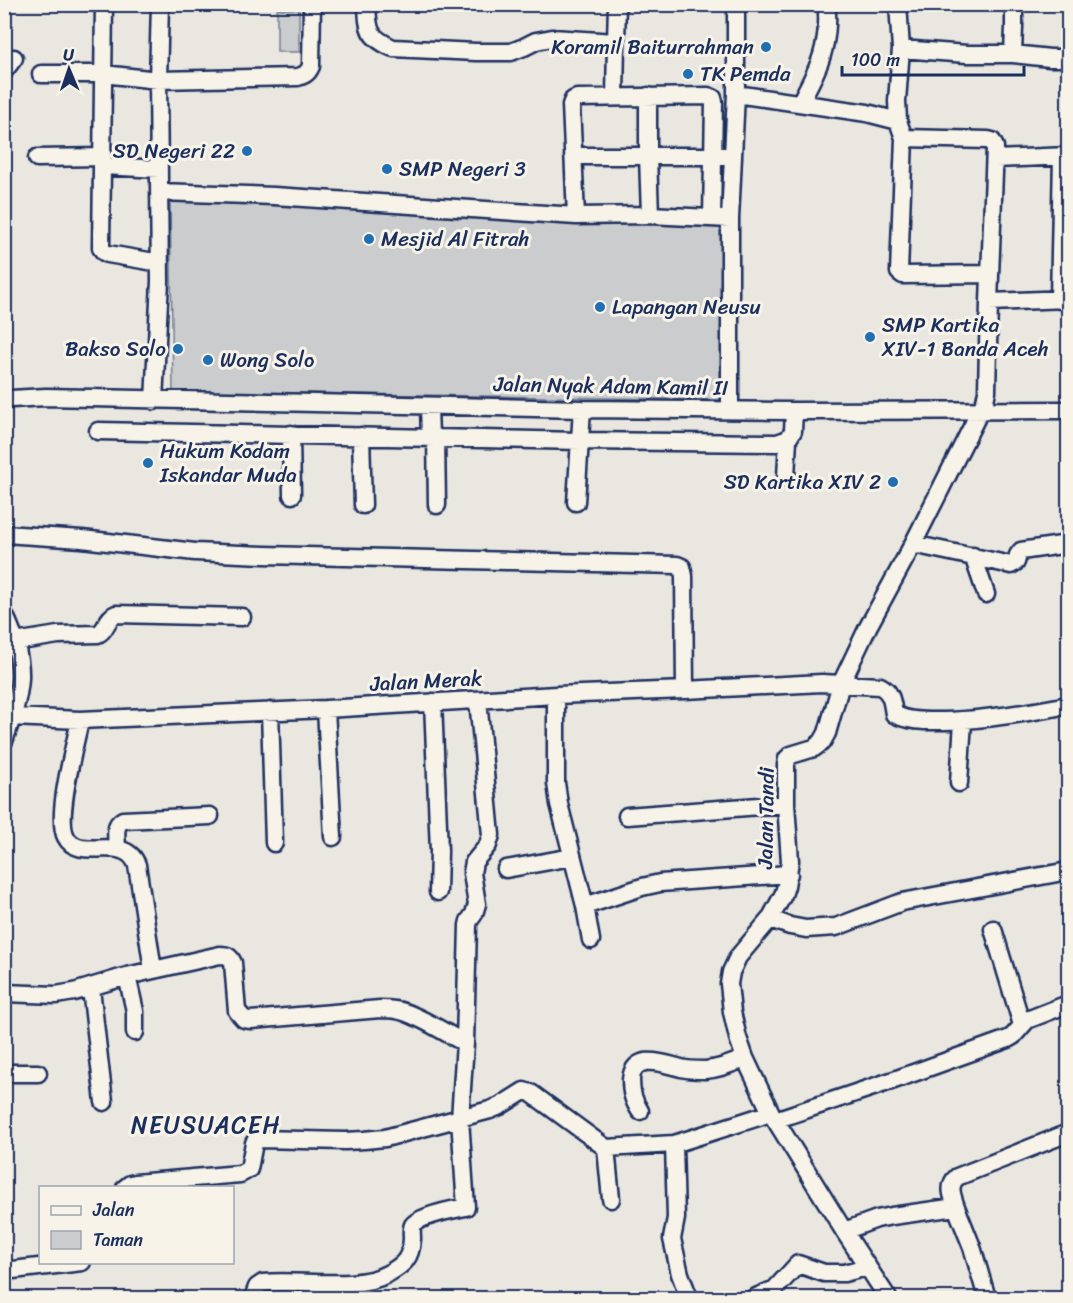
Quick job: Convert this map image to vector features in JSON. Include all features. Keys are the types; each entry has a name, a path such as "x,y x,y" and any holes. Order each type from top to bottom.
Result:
{"street":[{"path":"104,4 101,248 108,254 160,263"},
{"path":"154,401 160,263 158,80 160,4"},
{"path":"41,74 103,74 158,80 298,77 309,72 311,66 312,4"},
{"path":"367,4 368,23 372,35 381,43 393,48 511,52 536,41 552,38 616,42"},
{"path":"615,97 617,4"},
{"path":"730,410 730,219 736,94 736,4"},
{"path":"800,104 820,60 826,30 826,4"},
{"path":"898,4 901,49 897,101 898,121 904,138 899,272 903,275 990,274"},
{"path":"1013,54 1014,4"},
{"path":"901,49 1068,58"},
{"path":"736,94 867,113 898,121"},
{"path":"648,96 650,215"},
{"path":"576,216 571,105 573,100 577,98 708,96 713,98 712,218"},
{"path":"867,113 897,101"},
{"path":"904,138 988,140 992,141 995,147 995,159 1065,157 1064,299 989,302"},
{"path":"573,156 733,156"},
{"path":"38,158 103,162 159,169"},
{"name":"Jalan Tandi","path":"888,1299 773,1116 745,1058 738,1038 729,984 731,972 738,957 770,919 783,896 789,874 787,759 791,755 814,748 822,742 841,684 980,410 987,391 995,159"},
{"path":"159,192 274,196 576,216 650,215 730,219"},
{"name":"Jalan Nyak Adam Kamil II","path":"4,401 46,397 582,409 1068,410"},
{"path":"429,406 437,505"},
{"path":"576,502 582,409"},
{"path":"786,477 788,439 793,431 794,411"},
{"path":"98,430 580,441 777,443 788,439"},
{"path":"291,434 292,495"},
{"path":"361,436 363,505"},
{"path":"4,534 82,539 195,552 677,565 682,567 684,576 686,690"},
{"path":"913,544 1011,565 1016,562 1017,555 1021,551 1068,544"},
{"path":"973,556 986,594"},
{"path":"4,614 15,642 20,676 8,716 4,741"},
{"path":"15,642 58,635 98,634 102,632 109,618 116,614 242,618"},
{"name":"Jalan Merak","path":"8,716 80,720 822,683 880,686 886,689 891,697 894,714 903,719 963,720"},
{"path":"556,695 556,783 560,812 585,906 591,940"},
{"path":"253,1299 257,1287 263,1283 377,1279 403,1264 407,1259 411,1250 412,1227 416,1222 426,1217 466,1208 460,1119 465,1043 468,925 477,904 472,873 474,862 488,845 491,836 478,700"},
{"path":"433,702 439,851 438,892"},
{"path":"959,783 963,720 1011,716 1068,705"},
{"path":"326,709 333,837"},
{"path":"270,711 274,843"},
{"path":"80,720 64,798 63,832 68,842 78,848 117,848 130,853 135,858 153,970"},
{"path":"627,816 786,804"},
{"path":"117,848 117,826 123,820 210,816"},
{"path":"506,869 572,857"},
{"path":"770,919 806,929 836,927 908,900 1068,871"},
{"path":"585,906 660,883 789,874"},
{"path":"993,929 1022,1025"},
{"path":"4,993 56,995 91,988 127,976 226,955 233,963 237,1011 244,1018 252,1020 393,1009 414,1016 465,1043"},
{"path":"127,976 135,1011 135,1032"},
{"path":"91,988 104,1102"},
{"path":"127,1186 135,1183 240,1174 249,1168 254,1143 259,1139 345,1141 386,1138 490,1110 520,1092 528,1091 606,1148 674,1144 894,1080 1008,1039 1027,1020 1068,1004"},
{"path":"640,1111 633,1100 632,1089 632,1072 637,1066 645,1062 659,1062 682,1069 705,1070 730,1065 745,1058"},
{"path":"4,1073 38,1073"},
{"path":"987,1299 972,1247 951,1190 953,1180 1068,1133"},
{"path":"674,1144 676,1218 672,1239 680,1274 689,1299"},
{"path":"606,1148 611,1198"},
{"path":"844,1231 877,1219 956,1207"},
{"path":"4,1271 72,1264"},
{"path":"754,1299 775,1289 798,1264 824,1273 844,1273 867,1266"}],"green space":[{"path":"277,9 299,9 299,52 277,52"},
{"path":"170,196 733,219 729,400 173,391"}],"place":[{"name":"Koramil Baiturrahman","path":"766,47"},
{"name":"TK Pemda","path":"688,74"},
{"name":"SD Negeri 22","path":"247,151"},
{"name":"SMP Negeri 3","path":"387,169"},
{"name":"Mesjid Al Fitrah","path":"369,239"},
{"name":"Lapangan Neusu","path":"600,307"},
{"name":"SMP Kartika XIV-1 Banda Aceh","path":"870,337"},
{"name":"Bakso Solo","path":"178,349"},
{"name":"Wong Solo","path":"208,360"},
{"name":"Hukum Kodam Iskandar Muda","path":"148,463"},
{"name":"SD Kartika XIV 2","path":"893,482"}],"district":[{"name":"NEUSUACEH","path":"206,1125"}]}
